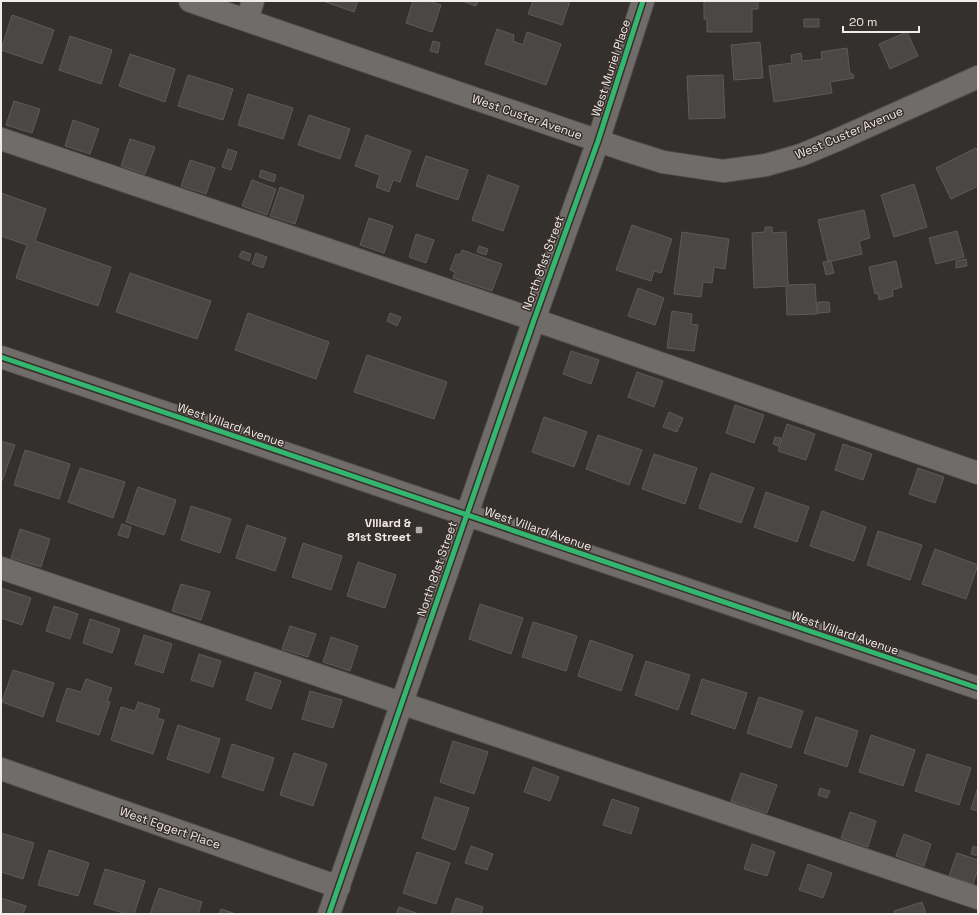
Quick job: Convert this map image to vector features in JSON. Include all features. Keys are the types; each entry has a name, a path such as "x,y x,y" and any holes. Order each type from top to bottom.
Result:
{"street":[{"name":"West Custer Avenue","path":"190,1 250,10 598,141 662,162 723,171 766,165 801,155 978,77"},
{"name":"West Muriel Place","path":"598,141 644,1"},
{"path":"1,140 534,320 978,473"},
{"name":"North 81st Street","path":"330,914 466,515 598,141"},
{"name":"West Villard Avenue","path":"1,357 978,688"},
{"path":"1,568 978,898"},
{"name":"West Eggert Place","path":"1,769 340,887"}],"building":[{"path":"323,1 358,1 354,12"},
{"path":"413,1 429,1 441,5 432,32 406,23"},
{"path":"462,1 478,1 476,6"},
{"path":"533,1 570,1 562,25 528,14"},
{"path":"704,1 758,1 758,9 752,9 752,32 707,32 707,19 704,19"},
{"path":"12,15 54,30 42,64 1,50"},
{"path":"804,19 819,19 819,27 804,27"},
{"path":"497,29 514,35 513,41 523,45 527,32 561,44 546,85 485,64"},
{"path":"907,32 918,56 890,69 879,44"},
{"path":"70,36 112,50 101,84 59,70"},
{"path":"433,41 440,43 438,53 430,51"},
{"path":"760,42 763,78 734,80 731,45"},
{"path":"847,48 850,74 853,74 854,78 830,82 832,93 774,102 769,66 792,63 791,55 801,53 802,61 822,59 821,52"},
{"path":"130,54 175,69 165,102 119,86"},
{"path":"188,75 233,89 223,120 178,106"},
{"path":"723,75 725,118 689,119 687,76"},
{"path":"248,94 293,108 283,139 238,125"},
{"path":"14,101 40,109 32,133 6,125"},
{"path":"309,115 350,129 340,159 298,145"},
{"path":"73,120 99,129 90,154 65,146"},
{"path":"366,135 411,151 400,182 393,180 389,192 376,187 380,175 355,166"},
{"path":"130,139 155,147 145,174 121,166"},
{"path":"976,148 978,152 978,186 951,199 936,168"},
{"path":"228,149 237,152 231,170 222,167"},
{"path":"426,156 468,170 458,200 416,186"},
{"path":"190,160 215,168 206,194 181,186"},
{"path":"261,170 276,175 274,182 259,177"},
{"path":"488,175 519,186 503,231 472,220"},
{"path":"252,180 276,189 267,215 242,206"},
{"path":"914,184 927,227 894,237 881,195"},
{"path":"280,187 304,196 295,224 270,216"},
{"path":"1,193 46,209 35,241 111,267 98,306 16,278 27,245 1,236"},
{"path":"864,210 870,238 859,241 862,254 828,262 818,220"},
{"path":"369,218 393,226 384,253 360,245"},
{"path":"632,225 672,239 661,273 654,271 651,281 616,270"},
{"path":"765,227 772,227 772,233 786,232 788,285 815,284 817,314 787,315 786,286 754,288 752,233 765,232"},
{"path":"957,231 964,257 936,264 929,238"},
{"path":"682,232 729,239 725,269 714,267 712,283 703,282 701,297 674,294"},
{"path":"416,234 434,240 426,263 409,257"},
{"path":"479,246 488,249 486,255 477,252"},
{"path":"462,250 502,264 492,291 453,278 455,272 450,270 456,254 460,255"},
{"path":"242,251 251,254 249,261 239,257"},
{"path":"256,253 267,257 263,268 252,264"},
{"path":"966,259 967,266 956,268 956,261"},
{"path":"831,261 834,273 826,275 823,262"},
{"path":"896,261 902,287 892,290 893,296 879,300 878,293 875,294 869,267"},
{"path":"130,273 211,301 197,339 116,312"},
{"path":"638,288 664,298 655,325 628,316"},
{"path":"818,302 829,302 830,312 818,313"},
{"path":"672,311 692,314 691,324 698,325 694,351 667,348"},
{"path":"248,313 329,342 316,379 235,350"},
{"path":"390,313 401,317 397,326 387,321"},
{"path":"571,351 599,360 591,384 563,374"},
{"path":"367,355 447,382 434,419 354,392"},
{"path":"637,372 663,381 654,407 628,397"},
{"path":"735,405 764,415 754,443 726,433"},
{"path":"669,412 683,418 677,432 663,427"},
{"path":"544,417 587,432 574,467 532,452"},
{"path":"787,424 815,434 806,460 778,451"},
{"path":"598,435 642,450 629,485 586,469"},
{"path":"775,437 781,438 778,446 773,444"},
{"path":"1,441 15,445 2,481 1,481"},
{"path":"843,444 872,454 863,480 835,470"},
{"path":"25,450 70,464 59,499 14,485"},
{"path":"654,454 697,468 685,504 642,489"},
{"path":"80,468 125,482 113,518 68,502"},
{"path":"918,468 944,477 935,503 909,494"},
{"path":"711,473 754,488 741,523 699,508"},
{"path":"138,487 176,500 164,535 126,522"},
{"path":"766,492 809,507 797,542 754,527"},
{"path":"191,506 231,519 220,553 181,540"},
{"path":"822,511 866,527 854,561 810,546"},
{"path":"122,524 131,527 128,538 118,535"},
{"path":"247,525 286,538 275,571 236,558"},
{"path":"20,529 50,539 41,567 11,558"},
{"path":"878,531 922,545 910,580 867,565"},
{"path":"303,543 342,556 331,590 292,577"},
{"path":"935,549 978,565 966,599 922,584"},
{"path":"358,562 396,575 385,608 347,596"},
{"path":"181,584 210,592 201,620 172,611"},
{"path":"1,588 31,598 22,625 1,618"},
{"path":"480,604 523,618 511,654 469,639"},
{"path":"54,606 78,614 70,639 46,631"},
{"path":"90,619 120,629 112,653 83,643"},
{"path":"533,622 577,636 566,671 522,657"},
{"path":"290,626 316,634 308,657 282,649"},
{"path":"144,635 172,644 163,673 135,664"},
{"path":"331,637 358,646 350,671 323,662"},
{"path":"590,640 633,655 621,691 578,676"},
{"path":"199,654 221,661 213,687 191,680"},
{"path":"646,661 690,675 678,710 635,695"},
{"path":"13,670 54,683 43,717 2,702"},
{"path":"255,672 281,681 271,709 246,700"},
{"path":"86,679 112,688 107,701 110,702 99,735 56,721 67,688 81,692"},
{"path":"702,679 747,693 735,729 691,714"},
{"path":"310,691 342,700 333,728 302,719"},
{"path":"759,697 803,711 791,748 747,733"},
{"path":"138,702 160,709 157,718 164,720 153,754 111,740 121,707 135,711"},
{"path":"816,717 858,731 847,767 804,753"},
{"path":"178,725 220,739 209,773 167,759"},
{"path":"871,735 915,750 903,786 859,772"},
{"path":"453,741 488,752 474,794 440,782"},
{"path":"232,744 274,758 263,791 222,777"},
{"path":"294,753 327,764 313,806 280,795"},
{"path":"927,754 971,768 959,805 915,791"},
{"path":"533,767 559,777 550,801 524,792"},
{"path":"741,773 777,785 767,813 731,801"},
{"path":"978,787 978,811 971,809"},
{"path":"820,788 830,791 827,798 818,795"},
{"path":"435,797 469,808 455,850 422,838"},
{"path":"612,799 639,808 631,834 603,825"},
{"path":"850,812 876,821 868,847 841,838"},
{"path":"1,833 34,843 23,879 1,872"},
{"path":"904,834 931,844 924,866 896,856"},
{"path":"752,844 775,852 767,876 744,869"},
{"path":"471,846 493,854 487,870 465,863"},
{"path":"973,846 978,848 978,856 971,854"},
{"path":"49,850 89,863 78,896 38,885"},
{"path":"417,852 450,863 436,904 403,893"},
{"path":"957,853 978,860 978,869 973,884 949,876"},
{"path":"808,864 832,873 823,898 799,890"},
{"path":"105,869 145,881 134,914 127,914 94,904"},
{"path":"159,888 202,902 198,914 150,914"},
{"path":"1,898 26,906 23,914 1,914"},
{"path":"456,898 483,907 481,914 451,914"},
{"path":"922,902 926,914 895,914 894,911"},
{"path":"399,907 419,914 396,914"},
{"path":"221,909 236,914 219,914"}],"cycle path":[{"path":"329,914 534,320 598,141 643,1"},
{"path":"1,357 978,688"}],"place":[{"name":"Villard & 81st Street","path":"419,530"}]}
